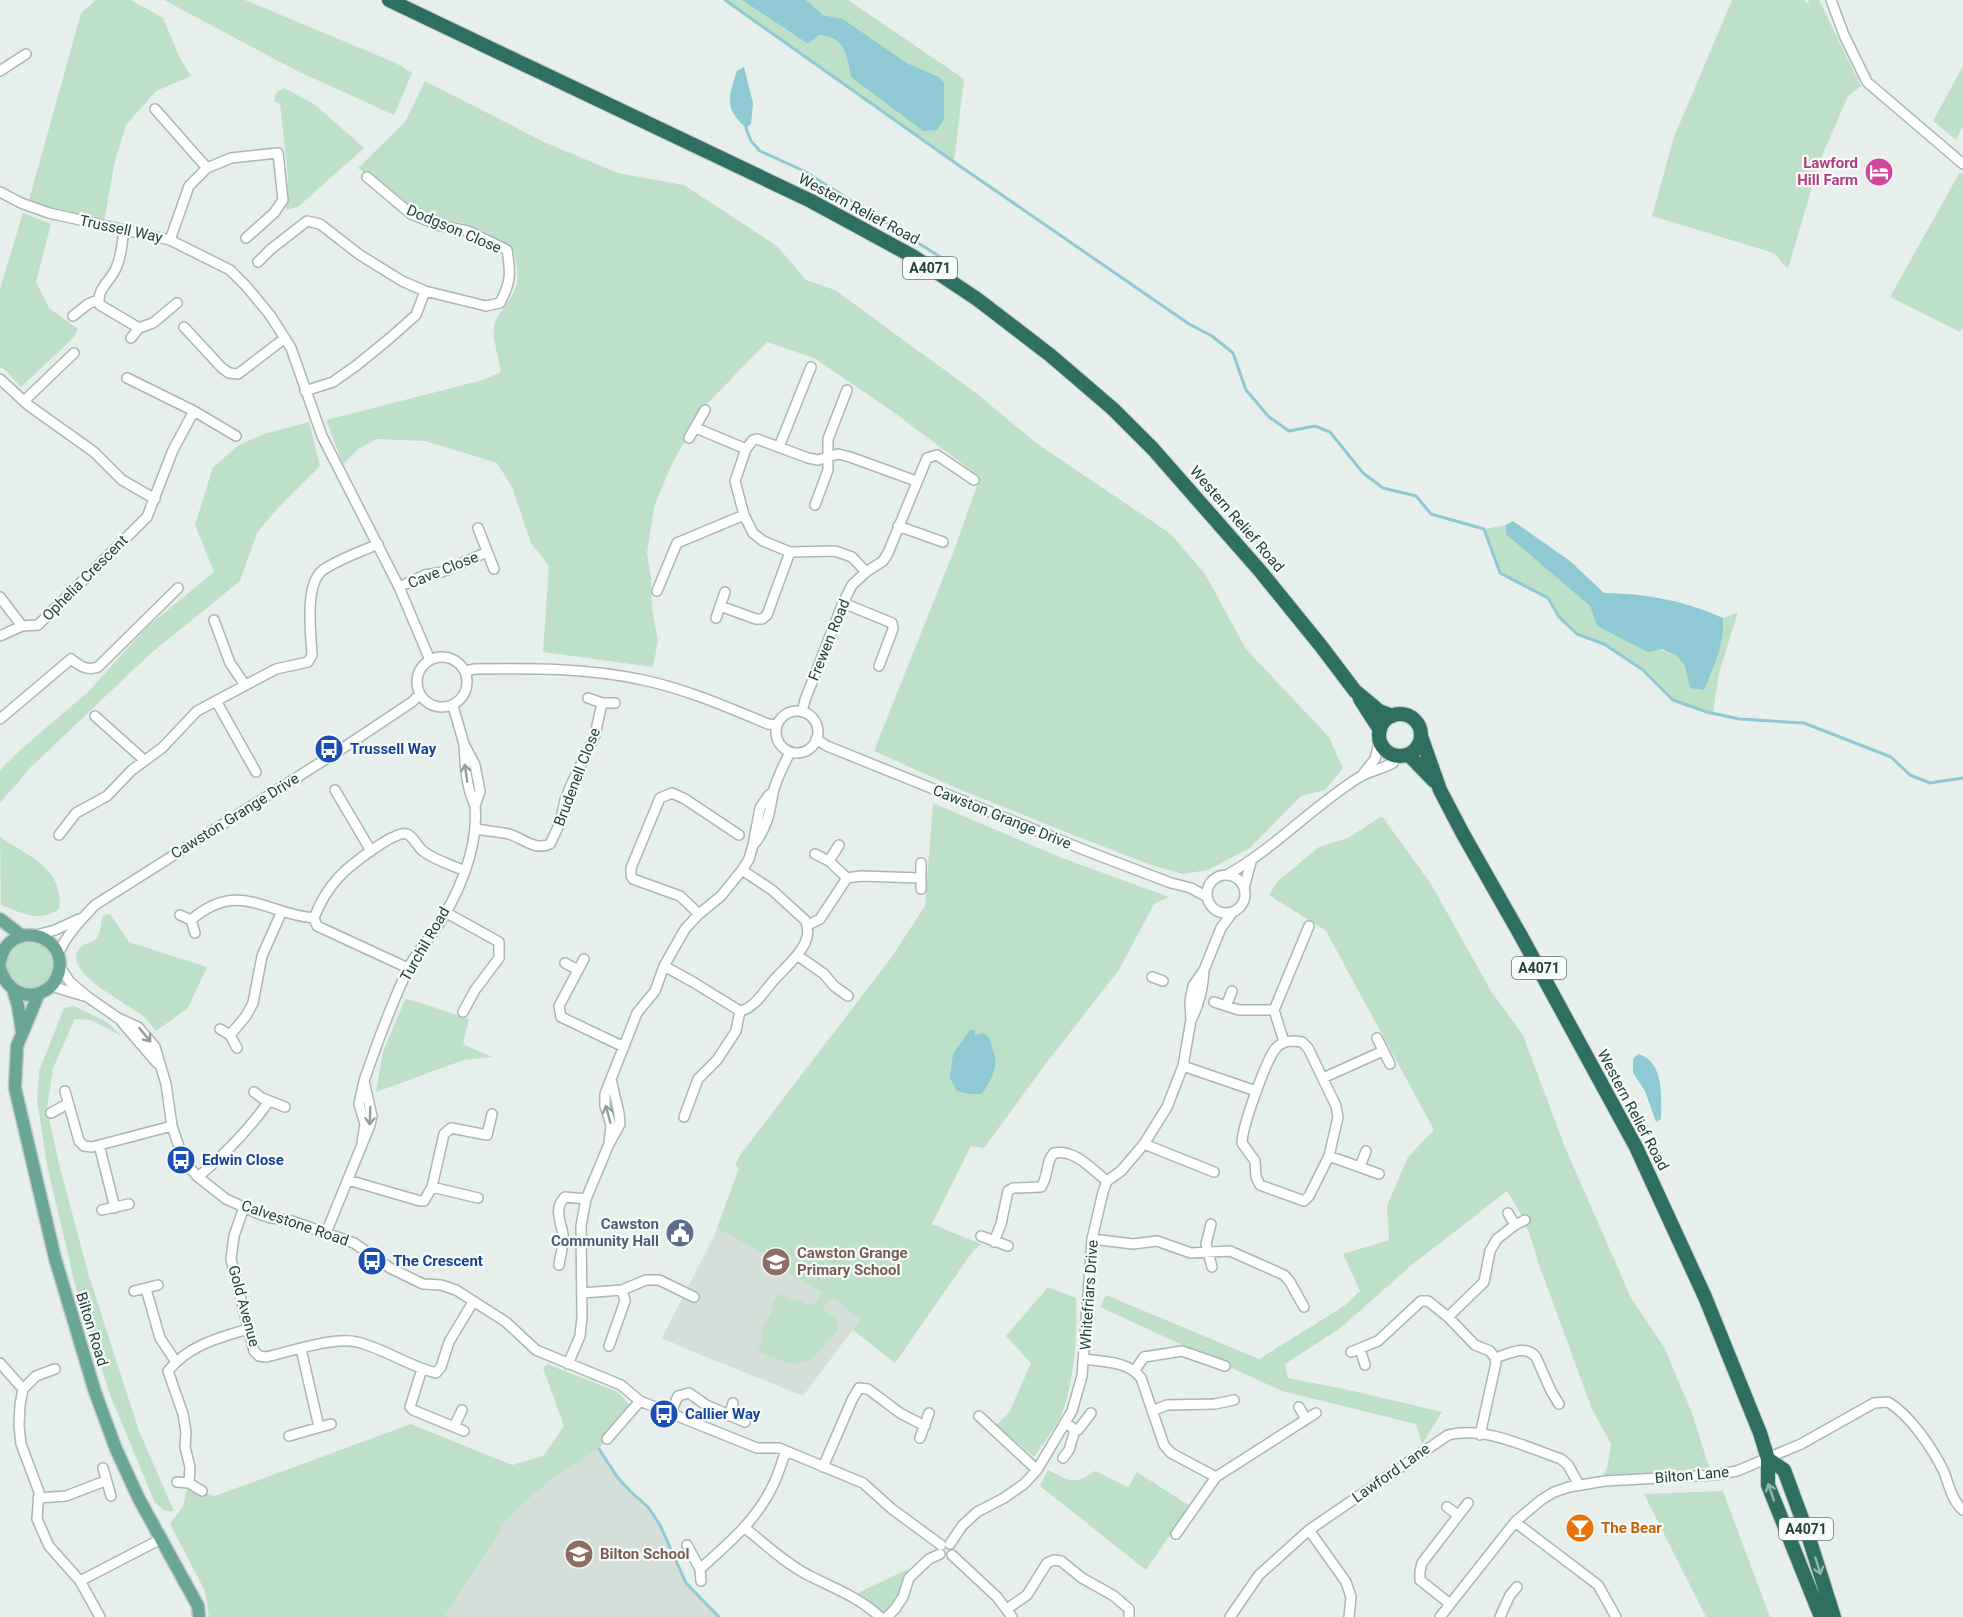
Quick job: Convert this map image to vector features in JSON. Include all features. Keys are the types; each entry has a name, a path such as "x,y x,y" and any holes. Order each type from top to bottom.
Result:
{"highway":[{"name":"Western Relief Road","path":"389,0 811,201 914,257 977,299 1050,355 1113,409 1153,449 1262,572 1321,646 1355,691 1379,736"},
{"name":"Western Relief Road","path":"1355,691 1379,711 1392,716"},
{"name":"A4071","path":"1392,716 1403,714 1416,720 1421,727 1422,739"},
{"path":"1379,736 1383,723 1392,716"},
{"name":"A4071","path":"1379,736 1387,752 1403,756"},
{"name":"Western Relief Road","path":"1422,739 1440,790 1636,1147 1706,1297 1768,1459 1768,1485 1821,1617"},
{"path":"1403,756 1418,748 1422,739"},
{"name":"Western Relief Road","path":"1403,756 1423,768 1440,790"},
{"name":"Western Relief Road","path":"1768,1459 1784,1470 1808,1534 1834,1617"}],"main road":[{"path":"0,919 22,936"},
{"path":"1,954 14,939 36,935 53,945 59,961 58,974 51,986 39,993 30,995 6,985"},
{"name":"Bilton Road","path":"0,968 6,985 18,1005 22,1033"},
{"name":"Bilton Road","path":"39,993 18,1046 15,1088 55,1258 95,1392 116,1449 139,1499 198,1606 199,1617"}],"street":[{"path":"1831,0 1844,35 1867,82 1963,164"},
{"path":"0,71 26,54"},
{"path":"155,109 207,168"},
{"path":"170,240 189,186 207,168 231,158 278,153 283,200 274,213 246,238"},
{"name":"Dodgson Close","path":"258,262 307,221 320,224 360,255 402,281 425,291 486,306 500,303 508,287 511,270 507,250 468,231 438,225 411,214 367,177"},
{"name":"Trussell Way","path":"0,192 21,203 49,213 170,240 230,270 246,286 264,307 291,348 317,425 330,455 399,587 430,660"},
{"path":"124,230 116,269 100,291 98,300 100,306 139,328"},
{"path":"305,391 333,382 357,366 416,315 425,291"},
{"path":"73,316 88,304 98,300"},
{"path":"131,338 139,328 153,323 177,303"},
{"path":"184,327 222,368 230,373 238,374 285,338"},
{"path":"24,401 74,353"},
{"path":"779,447 811,367"},
{"path":"127,378 194,411 236,436"},
{"path":"0,379 56,426 94,452 122,480 155,499"},
{"path":"815,506 828,470 828,439 847,390"},
{"name":"Ophelia Crescent","path":"0,636 22,626 38,625 147,517 173,450 194,411"},
{"path":"689,438 705,411"},
{"path":"696,429 746,449"},
{"path":"866,572 852,557 835,551 790,552 763,541 753,533 744,515 735,481 746,449 753,440 818,460 838,454 916,481"},
{"name":"Frewen Road","path":"802,712 843,603 852,585 883,561 888,553 927,458 937,454 974,480"},
{"path":"657,591 677,543 744,515"},
{"path":"898,526 943,542"},
{"name":"Cave Close","path":"477,528 494,569"},
{"path":"59,836 76,813 107,796 144,760 162,748 188,718 276,669 308,662 312,655 311,593 315,579 322,571 378,544"},
{"name":"Cave Close","path":"399,587 425,575 442,572 487,552"},
{"path":"720,606 756,620 762,619 767,615 790,552"},
{"path":"0,719 71,659 83,668 98,667 178,588"},
{"path":"716,618 725,592"},
{"path":"0,597 22,626"},
{"path":"843,603 892,623 893,629 879,666"},
{"path":"214,620 230,663 245,686"},
{"path":"450,658 465,671 467,688 462,699 453,706 430,705 420,694 417,687 419,671 430,660 450,658"},
{"path":"465,671 499,668 563,668 633,678 706,699 768,724 777,725"},
{"name":"Cawston Grange Drive","path":"59,961 64,940 81,918 95,905 337,752 412,702 420,694"},
{"path":"588,698 602,703 615,703"},
{"path":"216,701 256,772"},
{"name":"Brudenell Close","path":"476,829 509,834 534,846 541,847 550,844 560,823 572,783 595,735 602,703"},
{"name":"Turchil Road","path":"326,1233 362,1143 364,1124 359,1104 364,1081 381,1032 408,968 419,948 434,932 445,912 465,871 473,845 476,829 475,806 480,791 475,765 464,744 453,706"},
{"path":"790,712 802,712 812,717 818,733 808,749 802,752 790,752 779,744 776,738 777,725 790,712"},
{"path":"95,716 144,760"},
{"path":"1361,776 1375,759 1379,736"},
{"name":"Cawston Grange Drive","path":"816,739 827,746 901,776 1092,853 1171,883 1191,888 1207,897"},
{"path":"568,1364 580,1336 581,1226 586,1199 620,1124 610,1079 637,1013 656,991 664,966 685,929 721,896 749,859 753,845 766,824 773,792 790,752"},
{"path":"1191,888 1227,875 1251,861 1349,784 1361,776 1393,764 1403,756"},
{"path":"335,790 371,851"},
{"path":"699,914 680,896 631,876 631,868 660,798 672,793 685,799 739,835"},
{"path":"408,968 317,926 314,918 336,879 390,838 405,833 412,837 424,852 465,871"},
{"path":"829,861 839,845"},
{"path":"815,854 829,861 847,878"},
{"path":"994,1242 1001,1224 1008,1191 1013,1188 1041,1187 1047,1178 1050,1157 1054,1153 1076,1156 1107,1181 1127,1164 1144,1144 1167,1107 1184,1066 1191,1020 1198,1006 1203,984 1203,970 1221,928 1244,900 1244,888 1251,861"},
{"path":"921,863 921,889"},
{"path":"664,966 693,981 740,1011 749,1009 798,955 809,932 808,925 772,890 742,870"},
{"path":"1227,875 1237,879 1244,888"},
{"path":"808,925 820,919 847,878 861,876 920,878"},
{"path":"1212,881 1207,897 1221,928"},
{"path":"191,920 205,908 239,900 266,905 300,917 314,918"},
{"path":"230,1035 246,1016 253,1003 262,956 282,911"},
{"path":"1215,911 1232,913"},
{"path":"445,912 500,942 499,958 475,990 463,1012"},
{"path":"180,915 191,920 195,933"},
{"name":"Cawston Grange Drive","path":"36,935 55,930 81,918"},
{"path":"1284,1042 1274,1010 1309,926"},
{"path":"798,955 848,996"},
{"path":"584,959 559,1006 561,1017 624,1047"},
{"name":"Calvestone Road","path":"59,961 70,982 118,1018 159,1065 166,1084 172,1126 181,1153 198,1177 226,1200 270,1218 289,1220 354,1243 403,1275 423,1284 441,1285 456,1290 506,1322 536,1350 621,1385 640,1401 757,1448 779,1448 863,1483 892,1509 943,1548"},
{"path":"565,963 579,970"},
{"path":"1152,977 1163,981"},
{"name":"Calvestone Road","path":"51,986 89,998"},
{"path":"1226,1006 1232,991"},
{"path":"1214,1002 1239,1010 1274,1010"},
{"path":"684,1117 698,1079 717,1059 736,1031 740,1011"},
{"path":"220,1029 230,1035 237,1048"},
{"path":"1377,1038 1390,1065"},
{"path":"1284,1042 1302,1042 1308,1048 1336,1106 1338,1117 1329,1156 1309,1196 1304,1201 1260,1185 1256,1177 1255,1161 1242,1143 1256,1092 1276,1048 1284,1042"},
{"path":"1323,1078 1383,1051"},
{"path":"1184,1066 1256,1092"},
{"path":"64,1091 79,1141 84,1146 99,1145 172,1126"},
{"path":"254,1092 285,1107"},
{"path":"198,1177 221,1158 269,1101"},
{"path":"51,1113 67,1104"},
{"path":"348,1180 424,1201 432,1187 444,1134 447,1130 451,1128 487,1135 492,1114"},
{"path":"1144,1144 1214,1172"},
{"path":"99,1145 115,1208"},
{"path":"1360,1167 1366,1151"},
{"path":"1329,1156 1378,1174"},
{"name":"Whitefriars Drive","path":"887,1617 903,1598 909,1578 943,1548 962,1526 977,1512 1024,1484 1037,1470 1075,1403 1083,1376 1092,1239 1107,1181"},
{"path":"432,1187 478,1198"},
{"path":"559,1265 563,1235 558,1212 559,1205 565,1197 586,1199"},
{"path":"102,1210 129,1204"},
{"name":"Gold Avenue","path":"244,1207 234,1236 231,1259 254,1351 259,1356 266,1357 338,1340 357,1342 422,1369"},
{"path":"1508,1213 1515,1225"},
{"path":"1448,1317 1484,1282 1493,1244 1515,1225 1525,1220"},
{"path":"1211,1224 1207,1238 1212,1267"},
{"path":"981,1236 1008,1246"},
{"path":"1092,1239 1133,1244 1157,1241 1191,1253 1230,1251 1284,1275 1304,1307"},
{"path":"582,1293 622,1290 646,1280 659,1280 694,1296"},
{"path":"134,1291 158,1285"},
{"path":"146,1289 160,1338 176,1362"},
{"path":"609,1346 625,1301 622,1290"},
{"path":"1365,1365 1356,1350 1378,1341 1421,1301 1428,1301 1448,1317 1475,1345 1490,1351 1495,1358 1496,1363 1480,1435"},
{"path":"464,1431 410,1407 422,1369 436,1372 441,1367 449,1342 473,1302"},
{"path":"189,1483 190,1467 185,1447 186,1432 183,1414 168,1371 176,1362 207,1341 249,1329"},
{"path":"301,1349 319,1427"},
{"path":"1495,1358 1518,1350 1532,1352 1559,1404"},
{"path":"1135,1370 1144,1357 1182,1351 1225,1366"},
{"path":"1084,1359 1125,1366 1135,1370 1141,1378 1164,1445 1171,1453 1216,1477"},
{"path":"0,1364 23,1389"},
{"path":"55,1369 36,1376 23,1389 19,1426 21,1444 39,1492 37,1519 49,1546 80,1581 100,1617"},
{"path":"823,1467 859,1388 868,1389 900,1413 924,1426"},
{"path":"671,1412 678,1396 686,1392 702,1403 745,1422"},
{"path":"1152,1411 1167,1405 1215,1404 1234,1400"},
{"path":"607,1439 640,1401"},
{"name":"Bilton Lane","path":"1440,1617 1515,1522 1541,1500 1561,1490 1579,1485 1641,1478 1714,1475 1737,1471 1802,1444 1874,1403 1888,1402 1897,1407 1912,1423 1935,1457 1954,1498 1963,1510"},
{"path":"729,1416 733,1403"},
{"path":"1299,1407 1306,1419"},
{"path":"454,1427 462,1410"},
{"path":"920,1438 929,1413"},
{"path":"1063,1458 1069,1450 1075,1430 1078,1430 1090,1413"},
{"path":"1176,1534 1216,1477 1316,1413"},
{"path":"978,1416 1037,1470"},
{"path":"1065,1422 1075,1430"},
{"path":"289,1436 331,1424"},
{"name":"Lawford Lane","path":"1230,1617 1259,1575 1309,1530 1448,1435 1467,1432 1496,1437 1561,1459 1568,1465 1579,1485"},
{"path":"700,1569 745,1528 767,1498 776,1481 786,1451"},
{"path":"103,1468 111,1496"},
{"path":"38,1498 66,1496 105,1481"},
{"path":"177,1482 189,1483 202,1491"},
{"path":"1450,1604 1420,1580 1420,1571 1422,1563 1468,1503"},
{"path":"1447,1507 1458,1515"},
{"path":"1515,1522 1598,1585 1616,1617"},
{"path":"745,1528 782,1559 807,1575 868,1605 880,1617"},
{"path":"1309,1530 1346,1582 1351,1597 1349,1617"},
{"path":"80,1581 161,1539"},
{"path":"687,1545 700,1569 701,1581"},
{"path":"943,1548 954,1550 952,1555 997,1597 1010,1613 1027,1595 1047,1563 1054,1560 1061,1561 1082,1578 1123,1602 1129,1610 1129,1617"},
{"path":"1500,1617 1506,1592 1517,1587"}],"shaded area":[{"name":"Cawston Grange Primary School","path":"740,1168 860,1320 803,1396 662,1338 714,1236"},
{"name":"Bilton School","path":"599,1449 631,1492 648,1507 660,1525 686,1583 719,1617 445,1617 510,1515 547,1483"}],"green space":[{"path":"96,0 131,0 163,18 181,60 191,76 156,91 126,125 115,161 104,221 56,210 29,200 81,13"},
{"path":"164,0 245,0 396,63 412,73 394,115 295,70"},
{"path":"726,0 742,0 808,44 818,35 834,39 846,54 851,77 944,119 939,77 907,63 843,19 823,15 806,0 848,0 964,79 954,162 745,16"},
{"path":"1732,0 1804,0 1809,5 1808,0 1819,0 1861,86 1848,96 1819,163 1788,269 1774,253 1652,216 1674,137"},
{"path":"1963,66 1963,126 1956,140 1933,121"},
{"path":"425,81 544,142 618,173 684,185 777,246 806,280 835,290 976,393 1036,443 1171,534 1205,574 1246,649 1329,737 1343,768 1325,790 1301,796 1250,848 1208,870 1183,874 1151,865 1071,834 961,790 874,751 953,553 980,477 892,411 814,358 767,342 702,409 671,466 654,507 647,554 651,577 652,608 658,641 653,667 543,652 549,566 531,543 512,487 497,463 425,441 377,439 358,449 343,464 326,420 483,380 501,372 494,326 516,285 517,265 513,249 487,233 464,223 438,219 411,208 358,168 405,122"},
{"path":"284,88 314,104 364,148 298,207 286,210 288,178 280,104 274,101 276,93"},
{"path":"1960,172 1963,175 1963,327 1960,332 1890,297"},
{"path":"23,213 51,224 36,282 49,308 78,329 74,337 21,387 3,368 0,368 0,289"},
{"path":"309,422 320,466 277,509 257,533 240,581 150,654 31,767 0,803 0,770 88,692 147,627 214,572 195,525 213,467 239,445 264,434"},
{"path":"1506,525 1507,534 1590,606 1597,626 1677,656 1704,690 1721,646 1723,618 1738,612 1719,673 1713,713 1673,700 1643,670 1604,644 1577,634 1559,617 1548,598 1500,573 1484,529"},
{"path":"933,803 1062,858 1169,897 1154,904 1119,970 984,1148 971,1146 932,1224 981,1244 973,1251 895,1363 853,1330 860,1319 834,1299 826,1303 822,1310 837,1318 837,1331 810,1360 792,1364 758,1352 761,1344 761,1331 774,1309 770,1307 778,1293 792,1301 795,1298 809,1305 811,1303 815,1305 822,1292 776,1266 780,1258 772,1258 717,1228 739,1168 735,1166 740,1155 891,958 925,906"},
{"path":"1382,816 1431,884 1491,991 1523,1035 1565,1147 1631,1298 1664,1347 1692,1413 1709,1467 1601,1479 1607,1468 1611,1444 1592,1409 1526,1225 1507,1191 1413,1264 1339,1329 1285,1364 1288,1378 1442,1412 1422,1444 1416,1424 1282,1391 1100,1307 1106,1295 1259,1359 1344,1306 1360,1291 1343,1254 1389,1240 1387,1206 1408,1157 1434,1130 1326,931 1269,895 1277,882 1319,847 1348,838"},
{"path":"0,837 33,858 50,874 59,895 59,909 37,916 1,905"},
{"path":"110,914 129,942 207,967 188,1008 156,1031 137,1011 89,979 81,970 77,960 81,947 98,936 103,915"},
{"path":"36,940 50,949 55,965 50,981 36,990 19,988 4,968 6,961 11,950 18,944"},
{"path":"405,999 469,1019 463,1044 492,1057 464,1060 376,1092 383,1052"},
{"path":"74,1006 107,1022 122,1036 91,1020 75,1019 53,1068 47,1109 89,1276 139,1431 174,1511 165,1511 155,1503 110,1395 77,1293 47,1165 37,1100 39,1071 64,1008"},
{"path":"1048,1287 1076,1298 1075,1344 1071,1378 1063,1409 1058,1422 1034,1457 996,1425 1009,1413 1031,1363 1006,1336"},
{"path":"547,1364 618,1392 630,1405 633,1405 599,1449 547,1483 510,1515 445,1617 209,1617 205,1591 170,1524 183,1506 187,1488 215,1496 411,1424 512,1465 543,1456 564,1426 543,1368"},
{"path":"1048,1470 1072,1480 1081,1479 1095,1471 1128,1487 1137,1472 1190,1506 1146,1570 1040,1486"},
{"path":"1723,1491 1770,1617 1706,1617 1644,1494"},
{"path":"908,1569 901,1591 887,1611 882,1612 858,1593"}],"water":[{"path":"742,0 806,0 823,15 843,19 907,63 939,77 944,83 944,119 937,130 923,131 851,77 846,54 835,39 819,35 808,44"},
{"path":"744,67 753,103 751,124 746,128 734,114 730,102 737,71"},
{"path":"1513,521 1570,561 1604,593 1665,599 1723,618 1721,646 1704,690 1690,688 1685,666 1677,656 1662,649 1648,652 1597,626 1590,606 1506,534 1506,525"},
{"path":"970,1030 975,1030 975,1035 983,1033 990,1038 996,1062 994,1072 982,1094 957,1091 950,1078 953,1054"},
{"path":"1638,1054 1653,1064 1660,1081 1661,1119 1656,1122 1645,1091 1633,1073 1633,1059"}],"waterway":[{"path":"725,0 954,162 1189,324 1212,336 1233,353 1246,390 1269,417 1289,431 1315,426 1330,432 1363,473 1383,488 1416,496 1431,514 1484,529 1500,573 1548,598 1559,617 1577,634 1604,644 1643,670 1673,700 1707,712 1739,719 1804,723 1891,757 1910,775 1930,783 1963,778"},
{"path":"746,128 751,141 760,151 804,171 942,258"},
{"path":"599,1449 618,1478 648,1507 660,1525 686,1583 719,1617"}],"place":[{"name":"Lawford Hill Farm","path":"1879,172"},
{"name":"Trussell Way","path":"329,749"},
{"name":"Edwin Close","path":"181,1160"},
{"name":"Cawston Community Hall","path":"680,1233"},
{"name":"The Crescent","path":"372,1261"},
{"name":"Cawston Grange Primary School","path":"776,1262"},
{"name":"Callier Way","path":"664,1414"},
{"name":"The Bear","path":"1580,1528"},
{"name":"Bilton School","path":"579,1554"}]}
